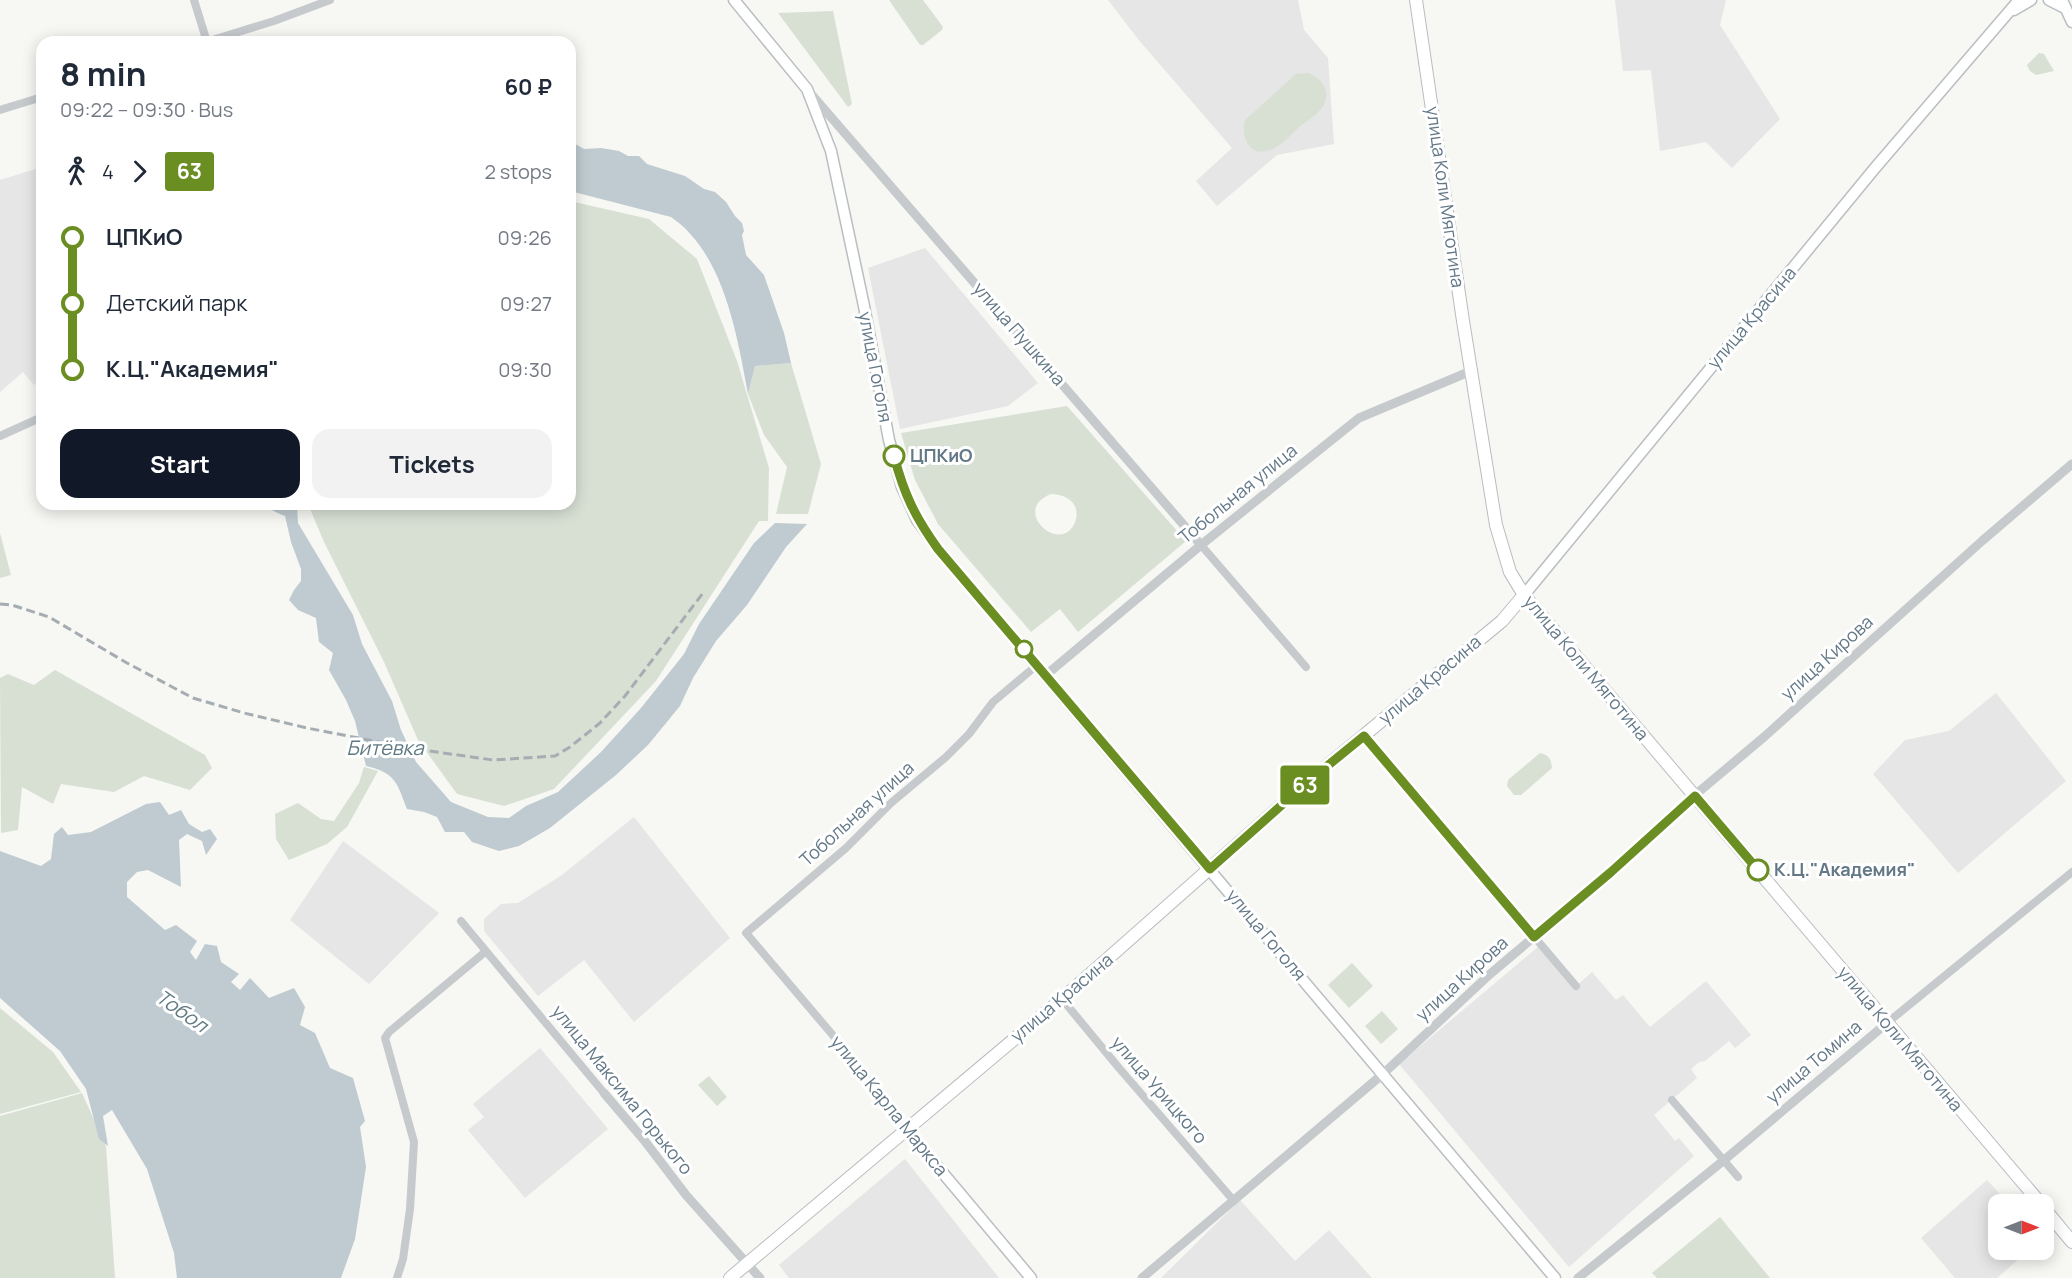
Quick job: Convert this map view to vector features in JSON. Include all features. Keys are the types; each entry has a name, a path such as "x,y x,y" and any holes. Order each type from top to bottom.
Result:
{"main road":[{"name":"улица Пушкина","path":"734,0 807,90"},
{"name":"улица Коли Мяготина","path":"1416,0 1471,370 1502,549 1510,572 1524,595 2032,1194"},
{"path":"2009,13 2011,0"},
{"name":"улица Красина","path":"730,1278 1062,999 1310,780 1502,621 1869,176 2019,0"},
{"path":"2009,13 2031,0"},
{"path":"2049,0 2061,2 2072,22"},
{"name":"улица Гоголя","path":"807,90 831,151 864,306 889,440 902,487 917,520 938,549 1384,1073 1555,1278"},
{"name":"улица Карла Маркса","path":"906,1129 1031,1278"},
{"name":"улица Коли Мяготина","path":"2054,1219 2070,1236"}],"street":[{"path":"194,0 204,36"},
{"path":"225,36 330,0"},
{"name":"улица Пушкина","path":"807,90 1306,667"},
{"path":"0,110 36,99"},
{"name":"Тобольная улица","path":"1046,675 1201,545 1359,418 1471,370"},
{"path":"0,436 36,420"},
{"name":"улица Кирова","path":"1142,1278 1384,1073 1489,975 1611,872 1982,541 2072,464"},
{"name":"Тобольная улица","path":"746,933 846,848 891,803 946,757 969,734 993,702 1038,665"},
{"path":"1364,736 1576,986"},
{"name":"улица Томина","path":"1578,1278 2072,872"},
{"name":"улица Максима Горького","path":"461,921 644,1140 687,1195 760,1278"},
{"name":"улица Карла Маркса","path":"746,933 842,1046 906,1129"},
{"path":"397,1278 403,1259 410,1209 414,1142 385,1038 388,1032 485,952"},
{"name":"улица Урицкого","path":"1062,999 1234,1201"},
{"path":"1672,1100 1738,1178"}],"shaded area":[{"path":"889,0 923,0 943,27 942,30 920,45"},
{"path":"1108,0 1298,0 1304,30 1328,58 1334,144 1277,155 1217,206 1196,181 1232,148 1138,39"},
{"path":"1615,0 1726,0 1720,25 1780,119 1732,168 1706,142 1660,151 1651,70 1623,71"},
{"path":"833,11 852,104 848,107 778,13"},
{"path":"2039,53 2044,54 2054,71 2036,75 2030,71 2027,65"},
{"path":"1308,73 1318,79 1325,88 1326,98 1321,109 1275,148 1266,151 1254,150 1245,137 1245,120 1296,74"},
{"path":"36,169 36,383 34,385 23,372 0,392 0,180"},
{"path":"576,202 649,219 697,259 737,361 769,468 768,521 759,521 656,681 554,789 504,806 457,794 418,740 384,662 311,510 576,510"},
{"path":"925,248 1038,383 1008,406 900,429 868,268"},
{"path":"791,363 821,464 808,514 776,514 787,467 764,435 748,394 755,366"},
{"path":"1067,406 1186,541 1078,632 1060,609 1031,632 938,524 915,480 901,433","holes":["1051,494 1070,500 1077,513 1070,530 1061,534 1052,533 1043,528 1037,520 1035,511 1039,502"]},
{"path":"0,533 11,575 0,578"},
{"path":"55,670 205,755 212,768 190,790 144,776 114,792 61,784 53,804 22,787 18,830 1,833 0,678 8,674 34,685"},
{"path":"1996,693 2066,781 1958,873 1873,774 1905,740 1949,731"},
{"path":"1540,753 1549,758 1552,768 1521,795 1514,795 1507,786 1508,780"},
{"path":"364,767 378,771 347,827 327,844 289,860 276,839 275,814 298,803 321,819 334,821 359,783"},
{"path":"634,817 730,938 634,1022 584,960 538,996 484,931 484,919 501,904 518,903 562,875"},
{"path":"343,841 439,913 369,984 290,920"},
{"path":"1539,946 1574,988 1592,972 1616,1000 1623,995 1650,1027 1706,981 1751,1035 1735,1048 1729,1041 1705,1061 1699,1062 1691,1069 1697,1078 1654,1115 1675,1141 1679,1138 1694,1156 1569,1267 1399,1064"},
{"path":"1352,963 1373,986 1349,1008 1328,985"},
{"path":"0,1008 53,1052 81,1092 0,1114"},
{"path":"1382,1011 1398,1029 1381,1044 1365,1026"},
{"path":"540,1048 608,1129 525,1198 468,1130 484,1117 473,1104"},
{"path":"709,1076 727,1097 717,1106 698,1085"},
{"path":"82,1093 106,1146 115,1278 0,1278 0,1116"},
{"path":"905,1159 999,1278 789,1278 779,1265"},
{"path":"1987,1180 2000,1194 1988,1194 1988,1260 2018,1260 1997,1278 1955,1278 1921,1238"},
{"path":"1240,1200 1295,1261 1329,1230 1372,1278 1161,1278"},
{"path":"1720,1217 1770,1278 1657,1278 1652,1273"}],"water":[{"path":"576,144 584,149 601,148 619,151 628,156 639,156 647,164 685,176 704,189 715,192 742,223 746,255 764,275 784,333 791,363 755,366 748,394 733,322 716,273 704,252 689,233 671,217 576,193"},
{"name":"Битёвка","path":"272,510 297,510 298,523 353,615 362,644 392,701 401,730 416,762 451,802 488,817 509,818 526,806 558,792 601,752 641,708 684,654 699,624 754,543 775,523 807,524 786,547 747,605 716,641 693,678 680,706 648,745 616,775 550,828 519,846 499,851 472,842 464,832 445,832 437,817 407,809 394,780 384,772 366,766 355,721 329,670 333,653 319,642 316,618 298,610 289,600 301,581 301,569 285,516"},
{"name":"Тобол","path":"160,802 169,815 181,810 189,824 202,832 210,829 217,839 206,855 202,841 187,834 179,840 181,887 148,870 137,872 127,882 127,897 165,930 176,925 197,941 190,952 196,960 205,944 217,946 221,962 239,974 231,982 240,990 250,978 269,998 294,988 305,1007 300,1025 315,1033 330,1068 353,1078 365,1121 360,1127 366,1167 355,1239 341,1278 177,1278 174,1253 147,1169 112,1110 103,1116 108,1146 99,1139 86,1089 60,1051 0,998 0,851 41,866 51,859 54,834 62,827 68,835 91,832 146,804"}],"railway":[{"path":"0,604 12,605 49,617 127,663 193,698 307,728 415,749 493,760 555,756 570,747 600,723 625,696 703,593"}],"bus line":[{"name":"63","path":"894,456 902,487 917,520 938,549 1210,869 1310,780 1364,736 1534,937 1611,872 1695,796 1758,870"}],"place":[{"name":"ЦПКиО","path":"894,456"},
{"name":"К.Ц.\"Академия\"","path":"1758,870"}]}
